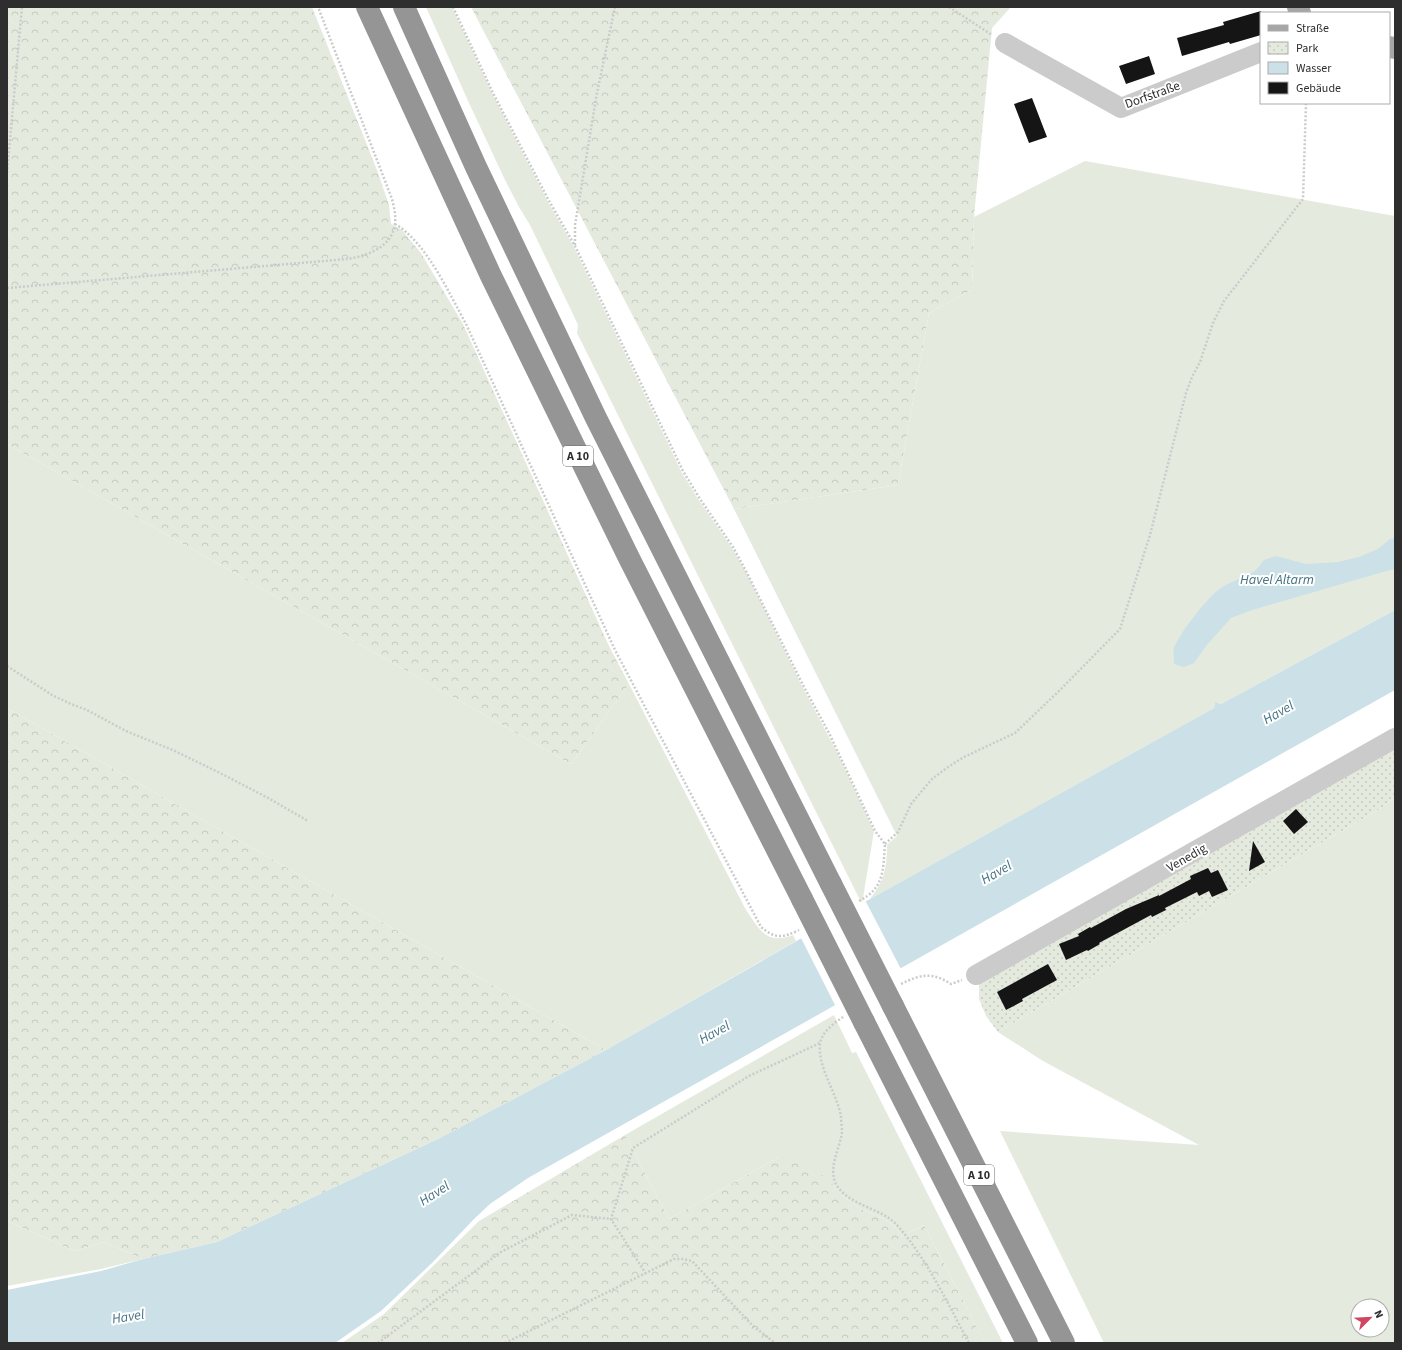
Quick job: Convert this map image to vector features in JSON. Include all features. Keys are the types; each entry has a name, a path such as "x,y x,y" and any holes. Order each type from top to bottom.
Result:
{"highway":[{"name":"A 10","path":"368,7 494,283 578,456 1027,1343"},
{"name":"A 10","path":"404,7 479,173 596,418 1064,1343"}],"street":[{"name":"Dorfstraße","path":"1005,43 1121,108 1260,52"},
{"name":"Venedig","path":"976,975 1395,738"}],"path":[{"path":"7,173 22,7"},
{"path":"7,288 360,258 385,243 392,234 395,224 395,212 392,199 318,7"},
{"path":"453,7 493,93 548,199 575,246 683,471 733,547 748,573 804,687 830,735 875,831 884,844 882,874 879,883 874,891 867,897 853,904"},
{"path":"575,246 575,225 615,7"},
{"path":"949,7 1005,43"},
{"path":"884,844 898,832 911,804 932,779 964,757 1015,733 1120,629 1150,535 1186,393 1200,362 1217,313 1232,289 1303,199 1306,104"},
{"path":"395,224 412,237 421,249 450,294 466,324 615,650 761,927 769,934 777,936 787,936 804,928"},
{"path":"7,666 52,695 87,710 126,731 175,751 226,776 308,821"},
{"path":"646,1274 611,1219 633,1148 749,1076 820,1043 823,1065 841,1116 842,1132 833,1167 836,1183 845,1194 864,1206 885,1215 896,1224 927,1267 969,1343"},
{"path":"378,1343 501,1252 572,1215 611,1219"},
{"path":"505,1343 674,1259 692,1261 752,1326 775,1343"}],"green space":[{"path":"7,7 312,7 377,170 389,205 391,224 402,230 421,253 463,324 609,646 629,684 571,764 7,444"},
{"path":"426,7 452,7 492,93 547,200 574,247 682,473 732,548 747,574 803,688 838,754 874,831 862,904 577,333 578,325 530,225 505,180"},
{"path":"471,7 1011,7 992,28 974,217 972,290 929,313 898,485 734,509"},
{"path":"1085,161 1395,216 1395,610 1221,704 1215,702 1214,708 870,899 879,886 884,874 887,845 897,836 734,509 898,485 929,313 972,290 974,217"},
{"path":"7,444 571,764 629,684 746,910 755,924 770,937 784,938 793,935 796,941 606,1050 7,708"},
{"path":"7,708 606,1050 438,1139 217,1242 143,1259 104,1242 75,1251 7,1221"},
{"path":"1395,743 1395,797 1383,807 998,1032 986,1016 979,999 979,982"},
{"path":"1395,797 1395,1343 1104,1343 1000,1131 1199,1145 1043,1061 998,1032 1383,807"},
{"path":"834,1015 852,1053 856,1052 1003,1343 985,1343 924,1225 902,1236 894,1226 883,1218 863,1210 844,1197 831,1182 779,1157 669,1219 625,1135"},
{"path":"625,1135 669,1219 779,1157 804,1163 816,1170 831,1182 844,1197 863,1210 883,1218 894,1226 902,1236 924,1225 985,1343 342,1343 384,1314 479,1221"},
{"path":"7,1221 75,1251 104,1242 143,1259 101,1269 7,1286"}],"water":[{"name":"Havel Altarm","path":"1395,538 1395,569 1252,610 1231,618 1206,646 1194,663 1184,667 1174,664 1174,648 1188,624 1203,605 1224,586 1255,571 1264,560 1276,556 1306,564 1338,562 1359,557 1378,549 1390,539"},
{"name":"Havel","path":"1395,610 1395,690 528,1178 490,1204 432,1263 381,1311 335,1343 7,1343 7,1290 101,1271 143,1259 217,1242 438,1139 606,1050 870,899 1214,708 1215,702 1221,704"}],"pier":[{"path":"865,900 902,971 836,1007 800,936"}],"building":[{"path":"1261,11 1260,35 1230,44 1229,42 1182,56 1177,38 1224,25 1223,22"},
{"path":"1149,56 1155,74 1126,84 1119,66"},
{"path":"1032,98 1047,137 1029,143 1014,104"},
{"path":"1296,809 1308,822 1294,834 1283,821"},
{"path":"1253,841 1265,862 1249,871"},
{"path":"1208,868 1211,873 1218,870 1228,890 1212,897 1209,891 1199,896 1197,892 1165,908 1166,910 1152,917 1151,915 1099,943 1100,944 1088,951 1087,950 1066,960 1059,944 1079,936 1078,934 1090,927 1091,928 1126,909 1159,896 1191,879 1190,876"},
{"path":"1048,964 1057,980 1022,999 1023,1001 1006,1010 997,992"}]}
